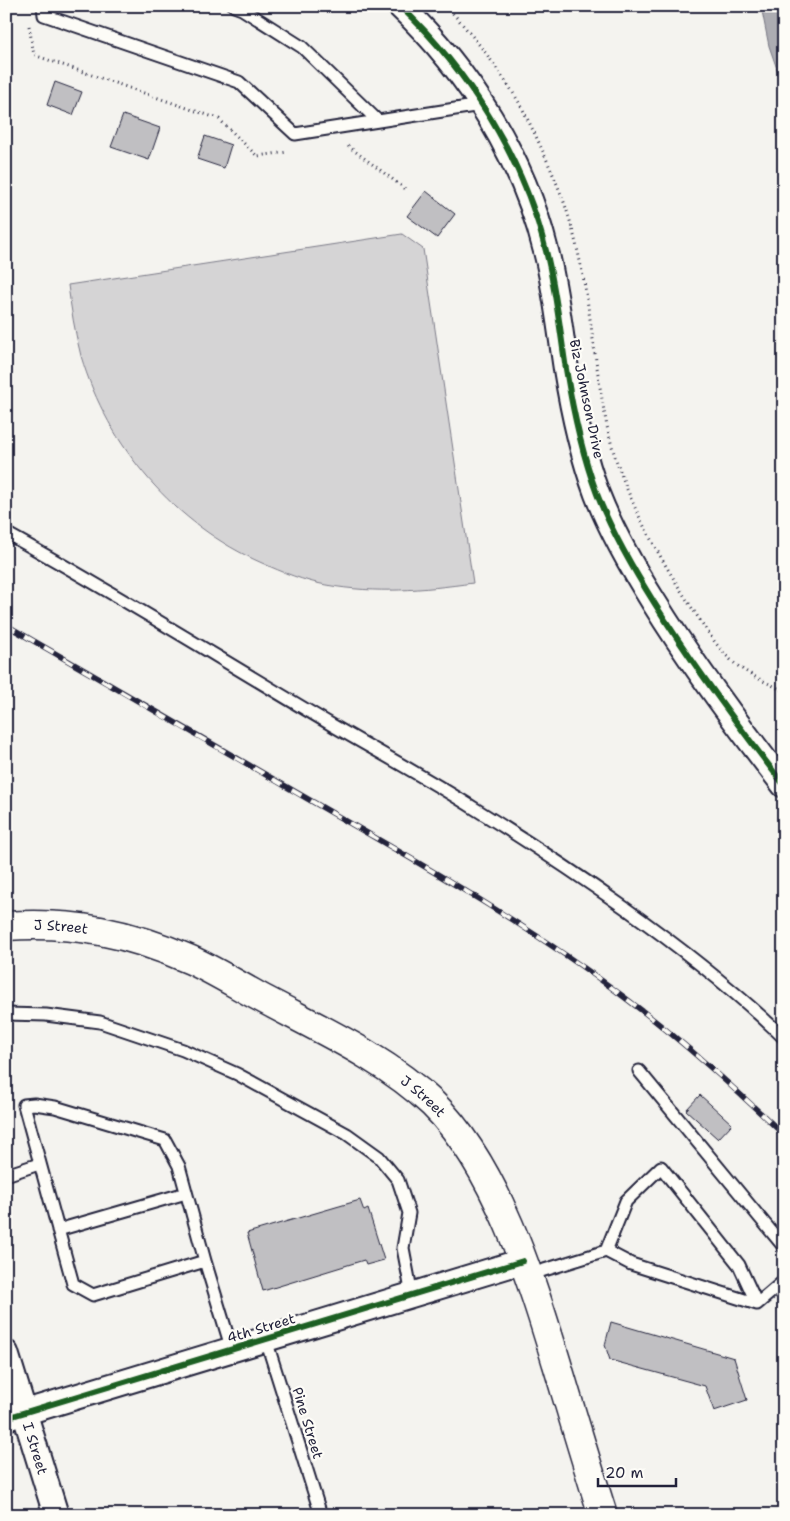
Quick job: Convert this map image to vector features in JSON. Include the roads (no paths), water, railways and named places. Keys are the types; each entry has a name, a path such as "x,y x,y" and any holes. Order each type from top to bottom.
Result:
{"main road":[{"name":"J Street","path":"6,926 34,924 72,926 104,931 150,944 192,961 365,1054 401,1076 433,1104 464,1140 484,1173 526,1268 603,1514"}],"street":[{"name":"Biz Johnson Drive","path":"400,6 446,54 496,129 518,170 535,213 546,252 574,414 583,452 598,496 618,541 669,627 738,725 784,785"},
{"name":"4th Street","path":"15,1415 412,1295 526,1268"},
{"name":"I Street","path":"6,1353 15,1415 56,1515"}],"lane":[{"path":"43,6 44,15 240,82 296,134 481,105"},
{"path":"234,6 242,9 302,47 378,121"},
{"path":"6,532 159,620 276,692 477,810 592,885 659,932 712,973 784,1038"},
{"path":"6,1014 46,1015 100,1022 183,1050 237,1074 347,1134 379,1157 398,1180 408,1212 403,1248 412,1295"},
{"path":"639,1071 784,1247"},
{"path":"205,1261 92,1295 73,1284 24,1106 34,1104 55,1107 165,1140 179,1166 232,1350"},
{"path":"6,1174 39,1164"},
{"path":"606,1251 626,1201 661,1167 739,1265 757,1304"},
{"path":"58,1230 186,1193"},
{"path":"526,1268 606,1251 631,1264 757,1304"},
{"path":"757,1304 784,1282"},
{"name":"Pine Street","path":"266,1340 321,1515"}],"railway":[{"path":"6,625 404,854 555,948 669,1032 784,1135"}]}
